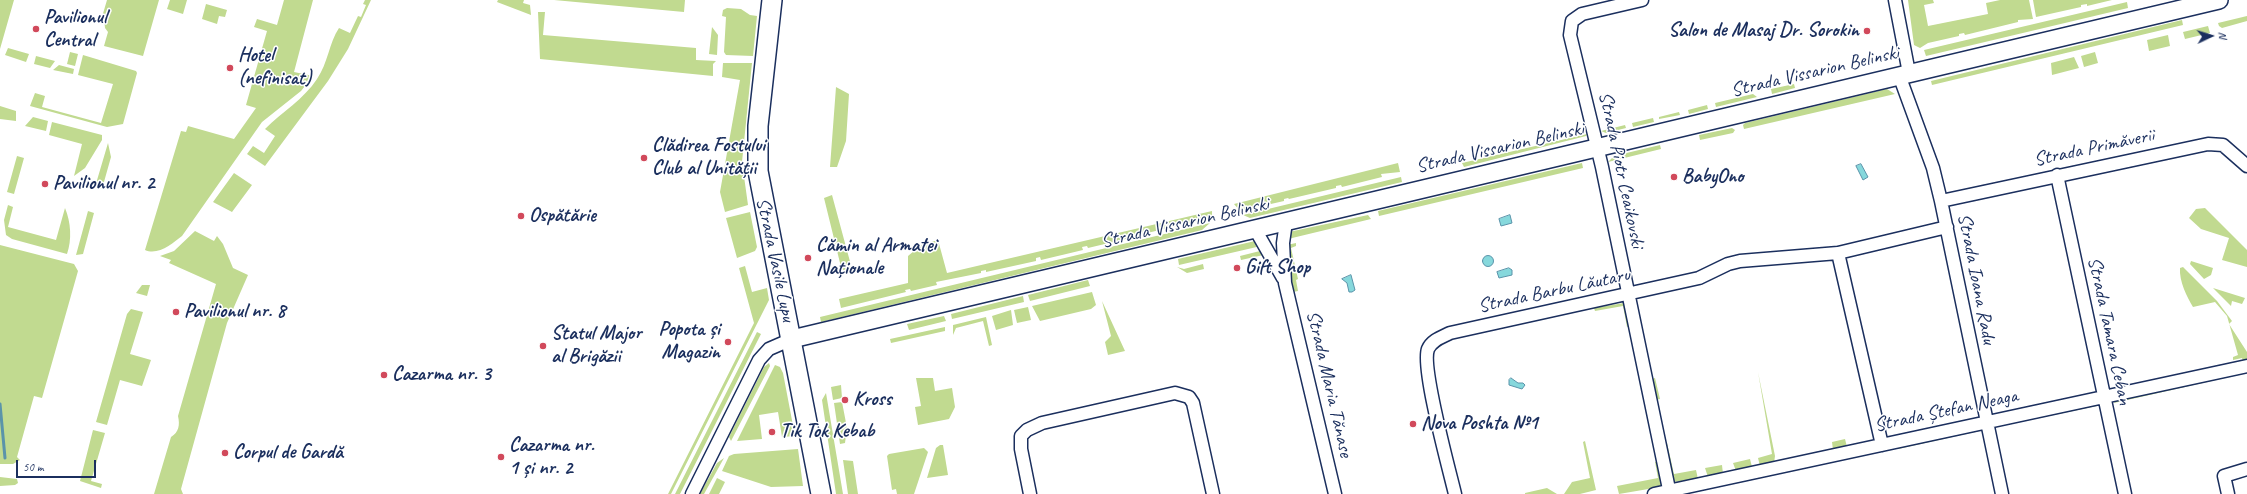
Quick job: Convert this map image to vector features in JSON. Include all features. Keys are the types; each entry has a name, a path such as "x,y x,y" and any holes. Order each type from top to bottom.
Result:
{"main road":[{"name":"Strada Vasile Lupu","path":"772,0 757,152 761,189 792,339 821,494"},
{"name":"Strada Vissarion Belinski","path":"792,339 2219,0"}],"street":[{"name":"Strada Piotr Ceaikovski","path":"1642,0 1582,14 1572,21 1570,26 1572,43 1587,98 1598,147 1670,492"},
{"name":"Strada Ioana Radu","path":"1895,0 1904,74 1942,201 1986,422 2002,494"},
{"name":"Strada Primăverii","path":"1942,201 2057,175 2216,143 2231,150 2247,166"},
{"name":"Strada Tamara Ceban","path":"2057,175 2125,494"},
{"name":"Strada Maria Tănase","path":"1286,222 1283,243 1286,283 1335,494"},
{"name":"Strada Barbu Lăutaru","path":"1455,494 1427,370 1428,348 1435,341 1450,333 1629,295 1699,278 1728,264 1740,261 1838,253 1947,227"},
{"name":"Strada Maria Tănase","path":"1255,229 1286,283"},
{"path":"1838,253 1882,445"},
{"path":"692,494 759,360 769,349 792,339"},
{"name":"Strada Ștefan Neaga","path":"1654,494 1670,492 2247,366"},
{"path":"1030,494 1021,449 1021,436 1027,430 1042,423 1175,393 1189,397 1193,403 1213,494"},
{"path":"2228,494 2224,476 2247,469"}],"green space":[{"path":"0,0 14,0 0,49"},
{"path":"107,0 159,0 143,56 104,46 108,32 105,28 104,18 102,17"},
{"path":"170,0 187,0 183,14 167,9"},
{"path":"284,0 313,0 294,72 313,76 301,91 262,122 182,236 160,250 145,250 181,131 186,132 188,126 234,139 256,108 246,105 267,31 254,27 257,19 277,25"},
{"path":"365,0 371,0 348,49 328,81 265,166 247,154 253,146 264,153 275,136 265,129 312,86 321,73 339,28 350,33 358,16 361,17 366,5 363,4"},
{"path":"498,0 524,0 523,3 530,5 531,15 497,2"},
{"path":"554,0 685,0 684,12"},
{"path":"1908,0 1933,0 1934,3 1924,5 1928,26 1988,14 1986,3 2000,0 2029,0 2033,19 2018,20 2018,22 1965,35 1964,33 1959,34 1959,36 1928,43 1920,48 1914,45"},
{"path":"2033,0 2112,0 2087,6 2087,4 2081,5 2081,7 2036,17"},
{"path":"2127,2 2128,8 1926,56 1924,50"},
{"path":"206,4 227,10 225,17 219,16 217,24 202,19"},
{"path":"727,8 741,9 750,15 757,16 753,56 726,55 724,52 726,17 722,16 723,10"},
{"path":"538,12 545,12 543,35 696,48 696,60 716,61 713,64 713,76 540,59"},
{"path":"2247,16 2247,21 2222,28 2218,23"},
{"path":"2182,20 2183,25 1932,85 1931,81"},
{"path":"2208,26 2210,33 2185,39 2183,32"},
{"path":"712,27 718,35 717,55 709,54"},
{"path":"2168,35 2170,46 2149,51 2147,40"},
{"path":"8,48 29,54 26,62 5,55"},
{"path":"70,52 78,54 75,66 67,64"},
{"path":"2095,52 2098,63 2084,67 2081,56"},
{"path":"83,55 136,71 137,73 123,124 107,127 30,106 35,93 45,96 42,107 101,123 113,84 78,75"},
{"path":"36,56 55,61 50,68 34,64"},
{"path":"2074,57 2079,68 2052,75 2051,63"},
{"path":"723,63 752,63 742,162 748,205 725,212 720,192 740,80 722,77"},
{"path":"59,65 74,69 73,74 53,70"},
{"path":"1794,84 1795,88 1772,94 1771,89"},
{"path":"836,87 849,94 846,141 837,167 830,167"},
{"path":"1887,89 1895,94 1744,129 1743,125 1745,123"},
{"path":"1753,94 1757,97 1716,107 1715,103"},
{"path":"1707,105 1708,109 1689,114 1688,110"},
{"path":"0,106 16,111 16,121 0,119"},
{"path":"1679,112 1680,115 1659,119 1659,117"},
{"path":"33,117 48,121 46,131 25,126"},
{"path":"1653,118 1654,122 1633,127 1632,123"},
{"path":"52,122 102,135 102,140 85,168 74,176 82,144 49,135"},
{"path":"1625,125 1626,128 1606,133 1601,131"},
{"path":"1732,128 1735,130 1733,133 1700,140 1699,135"},
{"path":"1587,134 1586,136 1464,167 1462,163"},
{"path":"108,143 111,157 102,189 95,187"},
{"path":"1660,145 1661,149 1608,162 1614,156"},
{"path":"17,156 24,158 14,194 7,192"},
{"path":"1398,163 1400,172 1381,174 1382,177 1342,187 1341,185 1336,186 1336,188 1288,198 1284,199 1284,201 1240,211 1234,204"},
{"path":"1582,163 1583,168 1379,216 1378,211"},
{"path":"234,173 252,185 232,212 213,202"},
{"path":"1401,177 1402,182 1250,218 1243,215"},
{"path":"832,195 852,269 844,271 841,267 824,198"},
{"path":"8,205 13,207 8,227 56,240 65,208 69,219 70,231 70,243 67,254 12,239 6,235 4,220"},
{"path":"2205,208 2247,250 2247,267 2222,260 2229,238 2201,229 2189,218 2196,209"},
{"path":"88,211 94,213 83,254 76,255"},
{"path":"1212,211 1212,218 1182,225 1181,223 1176,224 1176,226 1135,236 1135,234 1130,235 1130,238 1088,248 1087,246 1082,247 1083,250 1041,260 1040,257 1036,258 1036,261 986,272 986,270 981,271 981,273 936,282 937,285 911,291 910,289 905,290 906,292 841,308 839,299 908,283 908,256 921,245 938,240 947,273"},
{"path":"750,212 757,247 755,251 737,258 726,218"},
{"path":"1368,215 1371,219 1288,239 1289,232"},
{"path":"1210,223 1202,230 821,322 820,317"},
{"path":"195,231 214,241 217,236 223,244 233,268 248,275 227,323 181,489 183,494 154,494 171,437 176,433 178,428 178,416 216,284 169,263 171,260 160,256 174,251"},
{"path":"1255,241 1261,246 1179,265 1178,259"},
{"path":"1296,243 1296,246 1291,248 1298,279 1296,280 1298,291 1293,292 1286,257 1287,245"},
{"path":"0,245 74,264 78,271 42,398 34,396 17,457 20,460 13,464 0,464"},
{"path":"1264,250 1268,254 1241,260 1240,256"},
{"path":"2191,261 2213,268 2211,275 2204,279 2190,264"},
{"path":"1203,264 1204,269 1187,273 1177,267 1184,269"},
{"path":"745,266 752,292 767,288 769,300 671,494 668,494 754,323 739,268"},
{"path":"2183,267 2217,301 2232,321 2229,324 2227,316 2215,302 2193,307 2182,283 2180,268"},
{"path":"1088,280 1090,286 1030,301 1028,295"},
{"path":"142,285 150,285 147,296 136,293"},
{"path":"2213,288 2245,298 2242,304 2232,301 2231,306"},
{"path":"1092,292 1096,305 1091,309 1040,321 1032,306"},
{"path":"1023,296 1024,302 952,319 951,314"},
{"path":"1102,301 1125,351 1108,355 1105,342 1111,336"},
{"path":"1624,303 1630,326 1627,327 1623,306 1595,311 1594,308"},
{"path":"1028,307 1031,320 1017,323 1014,310"},
{"path":"131,309 143,312 130,354 151,360 142,386 120,380 107,425 96,422 127,314"},
{"path":"1011,310 1013,325 996,330 992,316"},
{"path":"944,316 946,321 909,330 907,324"},
{"path":"986,317 992,345 989,346 983,321 956,328 953,335 953,325"},
{"path":"2229,325 2247,352 2247,360 2243,361 2242,358 2233,360 2233,357 2238,355"},
{"path":"945,327 945,331 891,343 890,339"},
{"path":"757,332 761,334 680,494 675,494"},
{"path":"769,363 770,366 731,441 729,437 764,367"},
{"path":"775,365 780,367 783,373 795,436 782,437 778,412 759,415 762,439 737,441"},
{"path":"2247,370 2247,373 2114,403 2117,399"},
{"path":"1758,372 1775,456 1774,463 1760,466 1758,458 1772,454"},
{"path":"916,378 933,378 935,391 952,388 955,407 949,419 918,425 915,407 921,406"},
{"path":"1655,378 1660,399 1656,400 1652,379"},
{"path":"841,385 842,398 833,400 831,387"},
{"path":"826,393 843,494 836,494 822,400"},
{"path":"842,402 847,428 845,443 840,444 834,403"},
{"path":"2097,404 2097,406 1996,427 1996,425"},
{"path":"1983,428 1984,430 1898,449 1898,447"},
{"path":"93,430 105,433 91,481 102,484 101,488 80,481"},
{"path":"1845,439 1847,447 1833,450 1832,442"},
{"path":"1585,441 1596,490 1580,494 1564,494 1572,482 1590,478 1583,442"},
{"path":"1667,443 1674,474 1696,470 1698,479 1673,482 1665,444"},
{"path":"943,445 948,475 927,478 936,448"},
{"path":"924,448 928,452 914,494 897,494 896,489 892,490 887,456 889,454"},
{"path":"798,449 803,486 771,487 722,471 729,456 734,454"},
{"path":"724,458 704,494 700,494 717,463"},
{"path":"1750,459 1752,467 1736,471 1733,463"},
{"path":"843,460 853,461 858,494 848,494"},
{"path":"1658,461 1662,484 1660,487 1619,494 1617,486 1658,478 1655,462"},
{"path":"1722,465 1723,474 1708,477 1705,468"},
{"path":"0,477 17,479 18,483 15,485 0,486"},
{"path":"717,478 725,482 719,494 709,494"},
{"path":"1547,488 1557,494 1525,494 1525,493"}],"water":[{"path":"1861,164 1868,177 1863,180 1856,166"},
{"path":"1510,215 1512,223 1501,226 1499,219"},
{"path":"1488,255 1492,257 1494,261 1492,265 1488,267 1484,265 1482,261 1484,257"},
{"path":"1509,268 1512,270 1512,275 1499,278 1497,272"},
{"path":"1351,275 1355,290 1349,292 1347,283 1342,279"},
{"path":"1511,378 1518,383 1523,383 1525,385 1522,389 1509,385 1509,380"}],"waterway":[{"path":"0,404 5,458"}],"place":[{"name":"Pavilionul Central","path":"36,29"},
{"name":"Salon de Masaj Dr. Sorokin","path":"1867,31"},
{"name":"Hotel (nefinisat)","path":"230,68"},
{"name":"Clădirea Fostului Club al Unității","path":"644,158"},
{"name":"BabyOno","path":"1674,177"},
{"name":"Pavilionul nr. 2","path":"45,184"},
{"name":"Ospătărie","path":"521,216"},
{"name":"Cămin al Armatei Naționale","path":"808,258"},
{"name":"Gift Shop","path":"1237,268"},
{"name":"Pavilionul nr. 8","path":"176,312"},
{"name":"Popota și Magazin","path":"728,342"},
{"name":"Statul Major al Brigăzii","path":"543,346"},
{"name":"Cazarma nr. 3","path":"384,375"},
{"name":"Kross","path":"845,400"},
{"name":"Nova Poshta №1","path":"1413,424"},
{"name":"Tik Tok Kebab","path":"772,432"},
{"name":"Corpul de Gardă","path":"225,453"},
{"name":"Cazarma nr. 1 și nr. 2","path":"501,457"}]}
